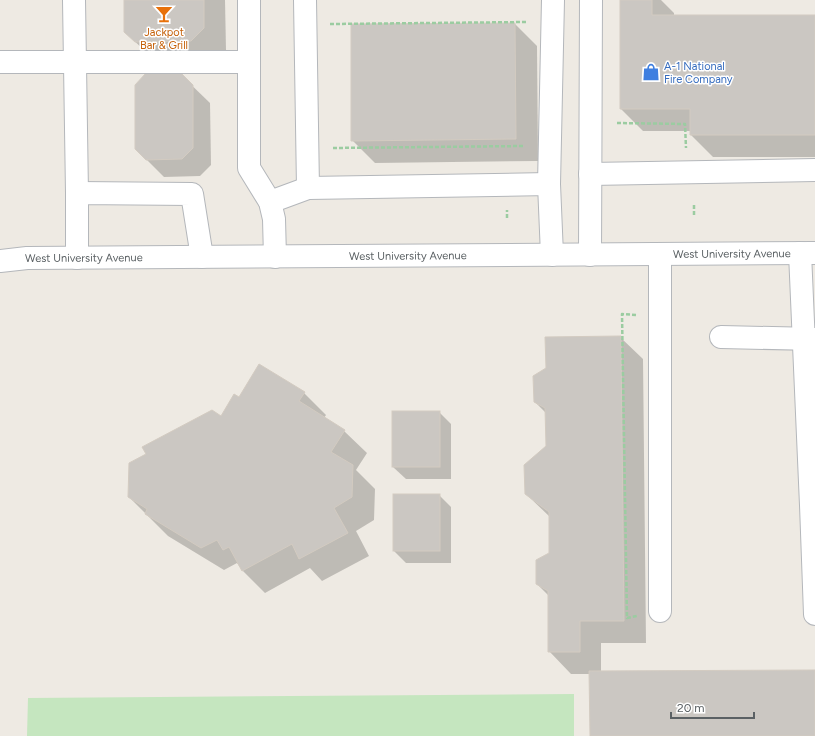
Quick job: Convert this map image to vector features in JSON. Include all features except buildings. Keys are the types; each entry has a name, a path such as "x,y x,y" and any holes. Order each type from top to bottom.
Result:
{"street":[{"path":"74,0 77,258"},
{"path":"249,0 249,168 270,202 274,219 275,256"},
{"path":"305,0 308,188"},
{"path":"552,255 549,184 553,0"},
{"path":"590,255 591,0"},
{"path":"0,62 249,62"},
{"path":"590,174 815,170"},
{"path":"270,202 308,188 549,184"},
{"path":"77,193 192,194 202,257"},
{"path":"808,253 815,614"},
{"name":"West University Avenue","path":"0,261 27,258 808,253"},
{"path":"660,254 660,610"},
{"path":"721,337 809,339"}],"path":[{"path":"328,24 534,22"},
{"path":"614,123 685,124 686,148 693,148"},
{"path":"307,148 527,146"},
{"path":"694,205 694,217"},
{"path":"660,315 622,314 627,618 660,610"}],"green space":[{"path":"574,694 574,736 27,736 28,698"}],"place":[{"name":"Jackpot Bar & Grill","path":"164,14"},
{"name":"A-1 National Fire Company","path":"651,72"}]}
